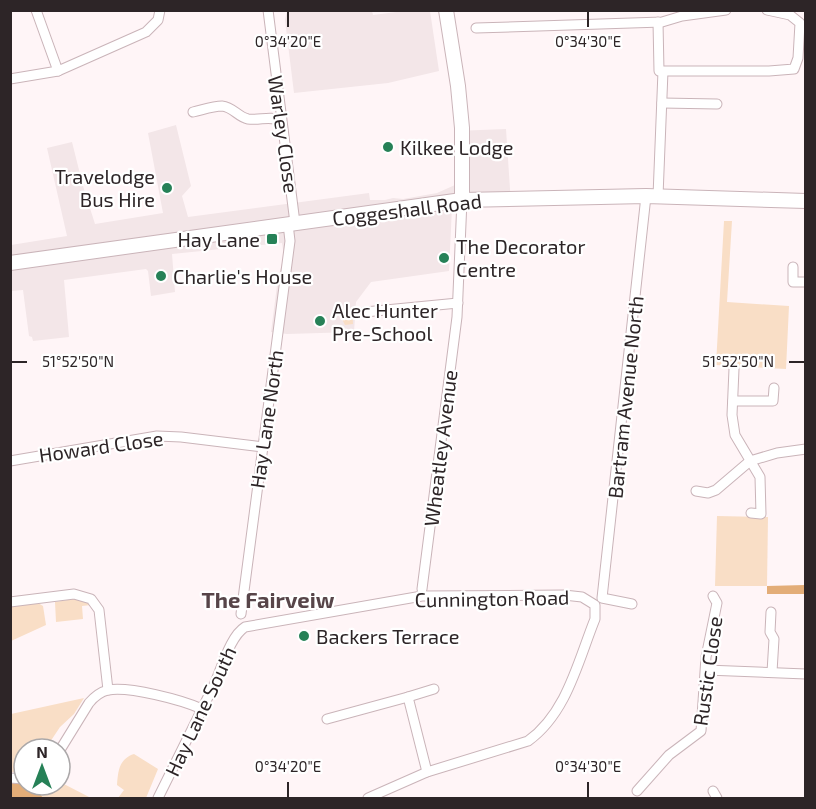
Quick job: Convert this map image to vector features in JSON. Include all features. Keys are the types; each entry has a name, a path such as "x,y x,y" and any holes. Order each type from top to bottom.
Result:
{"main road":[{"path":"446,10 462,128 462,200"},
{"name":"Coggeshall Road","path":"10,263 462,200 652,196 806,201"}],"street":[{"path":"36,10 58,71"},
{"name":"Warley Close","path":"268,10 292,223"},
{"path":"476,28 658,22 726,10"},
{"name":"Bartram Avenue North","path":"632,604 602,598 663,103 663,71 794,69 798,58 800,23 790,15 767,10"},
{"path":"10,79 58,71 146,32 159,15"},
{"path":"658,22 659,71"},
{"path":"663,103 717,104"},
{"path":"193,112 224,106 231,108 242,117 251,119 271,117 281,121"},
{"name":"Wheatley Avenue","path":"422,589 458,303 462,200"},
{"name":"Hay Lane North","path":"241,614 292,223"},
{"path":"793,267 793,282 806,282"},
{"path":"365,312 458,303"},
{"path":"734,369 732,415 735,435 759,472 762,488 761,514 751,513"},
{"path":"733,401 773,401 774,388"},
{"name":"Howard Close","path":"10,461 157,436 263,447"},
{"path":"696,491 708,493 716,490 750,461 777,453 806,450"},
{"path":"10,602 74,594 91,599 99,610 108,690"},
{"name":"Cunnington Road","path":"245,627 422,596 564,595 582,597 594,605 594,619 562,702 553,718 540,732 528,741 427,772"},
{"name":"Rustic Close","path":"636,791 669,755 701,731 706,657 717,603 713,596"},
{"path":"771,612 770,632 774,639 772,672"},
{"name":"Hay Lane South","path":"158,798 236,634 245,627"},
{"path":"706,670 806,674"},
{"path":"327,719 434,689"},
{"path":"68,737 94,697 108,690 166,697 202,709"},
{"path":"368,798 427,772 408,697"}],"shaded area":[{"path":"287,11 372,11 373,15 404,11 430,11 439,71 388,83 294,93 285,20"},
{"path":"176,125 191,186 182,196 188,217 369,193 370,200 385,200 437,193 455,185 458,154 455,131 506,129 511,204 452,207 449,271 371,282 356,302 354,332 287,334 271,332 278,278 284,256 282,243 172,254 175,292 151,296 146,269 64,280 69,337 33,341 29,336 23,290 11,291 11,245 67,236 47,148 72,142 95,224 163,213 148,133"},
{"path":"724,221 732,221 727,302 789,306 786,369 716,365"},
{"path":"352,308 353,324 345,325 337,309"},
{"path":"717,516 768,517 767,586 715,586"},
{"path":"805,585 805,594 767,594 767,586"},
{"path":"79,598 91,605 82,606 83,619 56,622 55,602"},
{"path":"38,603 43,606 46,625 11,641 10,605"},
{"path":"84,698 74,714 53,737 12,737 12,772 11,714"},
{"path":"134,754 158,769 146,798 118,798 124,790 117,785 120,766 125,759"},
{"path":"10,783 12,783 12,797 72,797 72,788 91,798 11,798"},
{"path":"10,783 12,783 12,797 43,798 11,798"}],"place":[{"name":"Kilkee Lodge","path":"388,147"},
{"name":"Travelodge Bus Hire","path":"167,188"},
{"name":"Hay Lane","path":"272,239"},
{"name":"The Decorator Centre","path":"444,258"},
{"name":"Charlie's House","path":"161,276"},
{"name":"Alec Hunter Pre-School","path":"320,321"},
{"name":"Backers Terrace","path":"304,636"}],"district":[{"name":"The Fairveiw","path":"268,599"}]}
